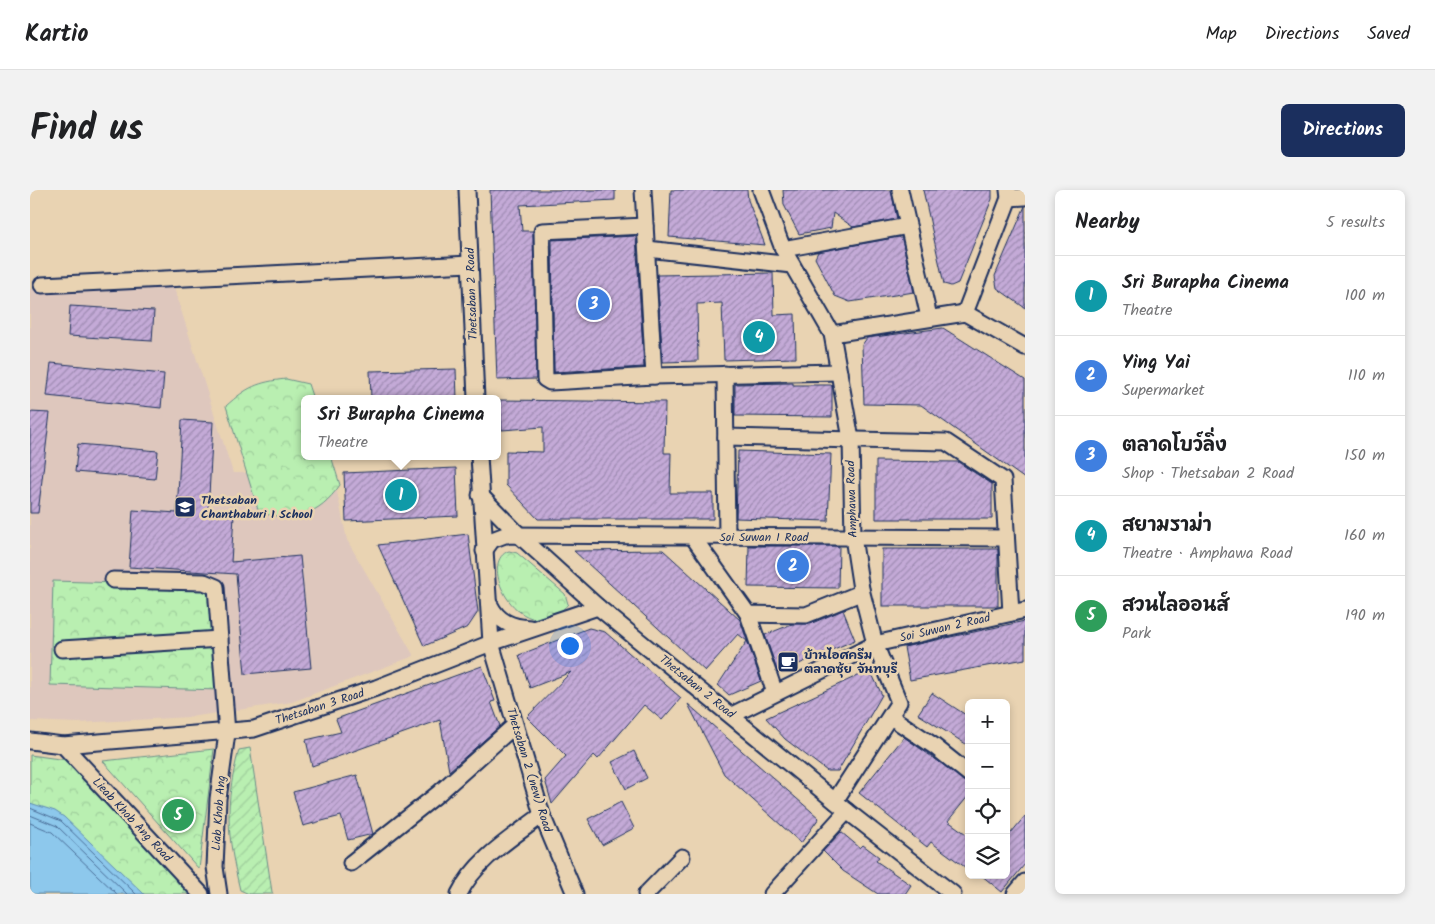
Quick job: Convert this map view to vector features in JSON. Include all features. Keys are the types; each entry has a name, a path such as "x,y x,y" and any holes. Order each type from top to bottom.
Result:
{"street":[{"name":"Thetsaban 2 Road","path":"467,190 476,395"},
{"path":"643,190 654,376"},
{"name":"Amphawa Road","path":"762,190 783,249 832,334 851,439 853,537 861,589 875,644 899,702 835,801"},
{"path":"900,190 929,317"},
{"path":"965,313 1008,194 1025,197"},
{"path":"645,226 542,231 546,379 550,382 654,376 839,372"},
{"path":"783,249 908,226"},
{"path":"647,249 792,265"},
{"path":"42,286 470,264"},
{"path":"832,334 929,317 965,313 1025,347"},
{"path":"726,374 726,537"},
{"path":"726,437 946,442 1003,480 1006,538 1018,611"},
{"path":"479,460 484,551 490,605 494,614 505,623 517,627 537,628"},
{"name":"Thetsaban 2 Road","path":"480,495 521,537 598,607 847,811 953,894"},
{"path":"484,551 492,540 498,536 521,537"},
{"name":"Soi Suwan 1 Road","path":"521,537 1006,538"},
{"path":"693,537 748,614 775,693"},
{"name":"Liab Khob Ang","path":"113,580 210,583 216,587 227,733 218,799 215,867 219,894"},
{"path":"566,617 576,601 577,594 572,583"},
{"path":"748,614 806,615 858,594 861,589"},
{"name":"Thetsaban 2 (new) Road","path":"490,605 491,643 542,816 570,892"},
{"name":"Thetsaban 3 Road","path":"30,740 64,745 227,733 254,729 376,688 491,643 598,607"},
{"name":"Soi Suwan 2 Road","path":"732,715 875,644 1018,611"},
{"path":"62,650 220,639"},
{"path":"890,717 934,746 965,771"},
{"path":"352,863 439,793 515,725"},
{"name":"Lieab Khob Ang Road","path":"64,745 201,894"},
{"path":"772,894 847,811"},
{"path":"459,894 469,878 492,852 542,816"},
{"path":"646,894 682,858"},
{"path":"1014,894 1025,882"}],"shaded area":[{"name":"Thetsaban Chanthaburi 1 School","path":"174,288 233,473 333,472 347,540 414,656 292,702 190,717 78,723 30,721 30,289"}],"green space":[{"path":"286,379 308,384 312,395 301,395 301,460 332,460 340,485 323,504 305,514 284,516 259,513 226,406 253,386"},
{"path":"509,551 517,553 565,594 568,604 552,617 536,619 521,613 509,601 501,586 497,572 500,559"},
{"path":"53,581 222,586 219,690 50,685"},
{"path":"250,748 273,894 249,894 240,890 232,853 229,820 231,787 239,750"},
{"path":"214,749 199,869 103,761"},
{"path":"30,755 67,760 189,894 30,894"}],"water":[{"path":"30,803 55,811 64,817 144,894 30,894"}],"building":[{"path":"490,190 615,190 615,200 520,205 522,231 533,231 536,379 497,380"},
{"path":"671,190 747,190 748,200 765,245 669,237"},
{"path":"783,190 891,190 897,219 853,227 833,213 831,228 799,234 784,205"},
{"path":"923,190 992,190 992,199 958,283 951,286 944,284"},
{"path":"1025,206 1025,308 997,288 995,276"},
{"path":"636,236 644,367 554,372 552,240"},
{"path":"899,237 902,239 914,292 850,302 835,296 815,258 818,252"},
{"path":"773,273 774,315 795,314 796,358 724,360 722,303 697,304 698,361 663,362 657,275"},
{"path":"70,306 154,311 152,341 68,336"},
{"path":"943,328 1025,380 1025,479 921,405 864,404 862,345 867,338"},
{"path":"51,363 164,374 161,408 47,396"},
{"path":"456,369 457,395 371,395 370,371"},
{"path":"793,383 793,385 832,385 832,417 735,416 735,384"},
{"path":"501,400 665,402 664,453 671,453 670,493 713,493 713,519 538,519 506,485 506,451 543,452 543,427 502,430"},
{"path":"30,412 50,413 38,513 30,513"},
{"path":"182,420 213,422 208,514 234,516 231,562 300,556 311,668 245,674 236,574 129,567 133,510 177,513"},
{"path":"78,444 158,451 155,479 75,472"},
{"path":"738,451 831,454 828,521 736,518"},
{"path":"876,461 958,462 992,484 992,519 876,519"},
{"path":"456,468 458,516 346,521 344,473"},
{"path":"468,534 478,612 468,627 424,646 378,545"},
{"path":"749,546 839,546 838,588 748,587"},
{"path":"882,549 998,549 998,606 882,606"},
{"path":"663,550 740,620 761,681 729,695 718,685 747,641 738,634 705,671 574,551"},
{"path":"843,610 855,640 778,673 765,635 792,624 810,624"},
{"path":"1025,621 1025,659 910,680 904,647"},
{"path":"589,628 605,632 681,698 662,720 644,705 598,759 594,755 552,804 545,780 566,756 527,717 571,672 530,688 519,655"},
{"path":"482,666 495,701 491,702 500,726 449,771 440,720 312,766 306,740 341,732 336,719"},
{"path":"870,670 882,695 838,771 827,771 785,739 766,718"},
{"path":"932,693 965,714 965,743 918,714"},
{"path":"688,704 819,818 801,843 724,774"},
{"path":"904,737 965,780 965,800 948,821 965,833 965,867 931,842 927,847 859,793"},
{"path":"634,751 647,778 626,789 612,762"},
{"path":"357,775 373,834 348,840 341,816 303,826 293,792"},
{"path":"621,802 634,828 602,845 588,819"},
{"path":"1025,816 1025,864 1002,892 986,879 1010,879 1010,834"},
{"path":"841,832 860,848 863,845 879,857 876,861 911,885 905,894 878,894 843,871 823,851"}],"place":[{"name":"ตลาดโบว์ลิ่ง","path":"594,304"},
{"name":"สยามราม่า","path":"759,337"},
{"name":"Sri Burapha Cinema","path":"401,495"},
{"name":"Thetsaban Chanthaburi 1 School","path":"185,507"},
{"name":"Ying Yai","path":"793,566"},
{"name":"บ้านไอศครีม ตลาดซุ้ย จันทบุรี","path":"788,662"},
{"name":"สวนไลออนส์","path":"178,815"}]}
